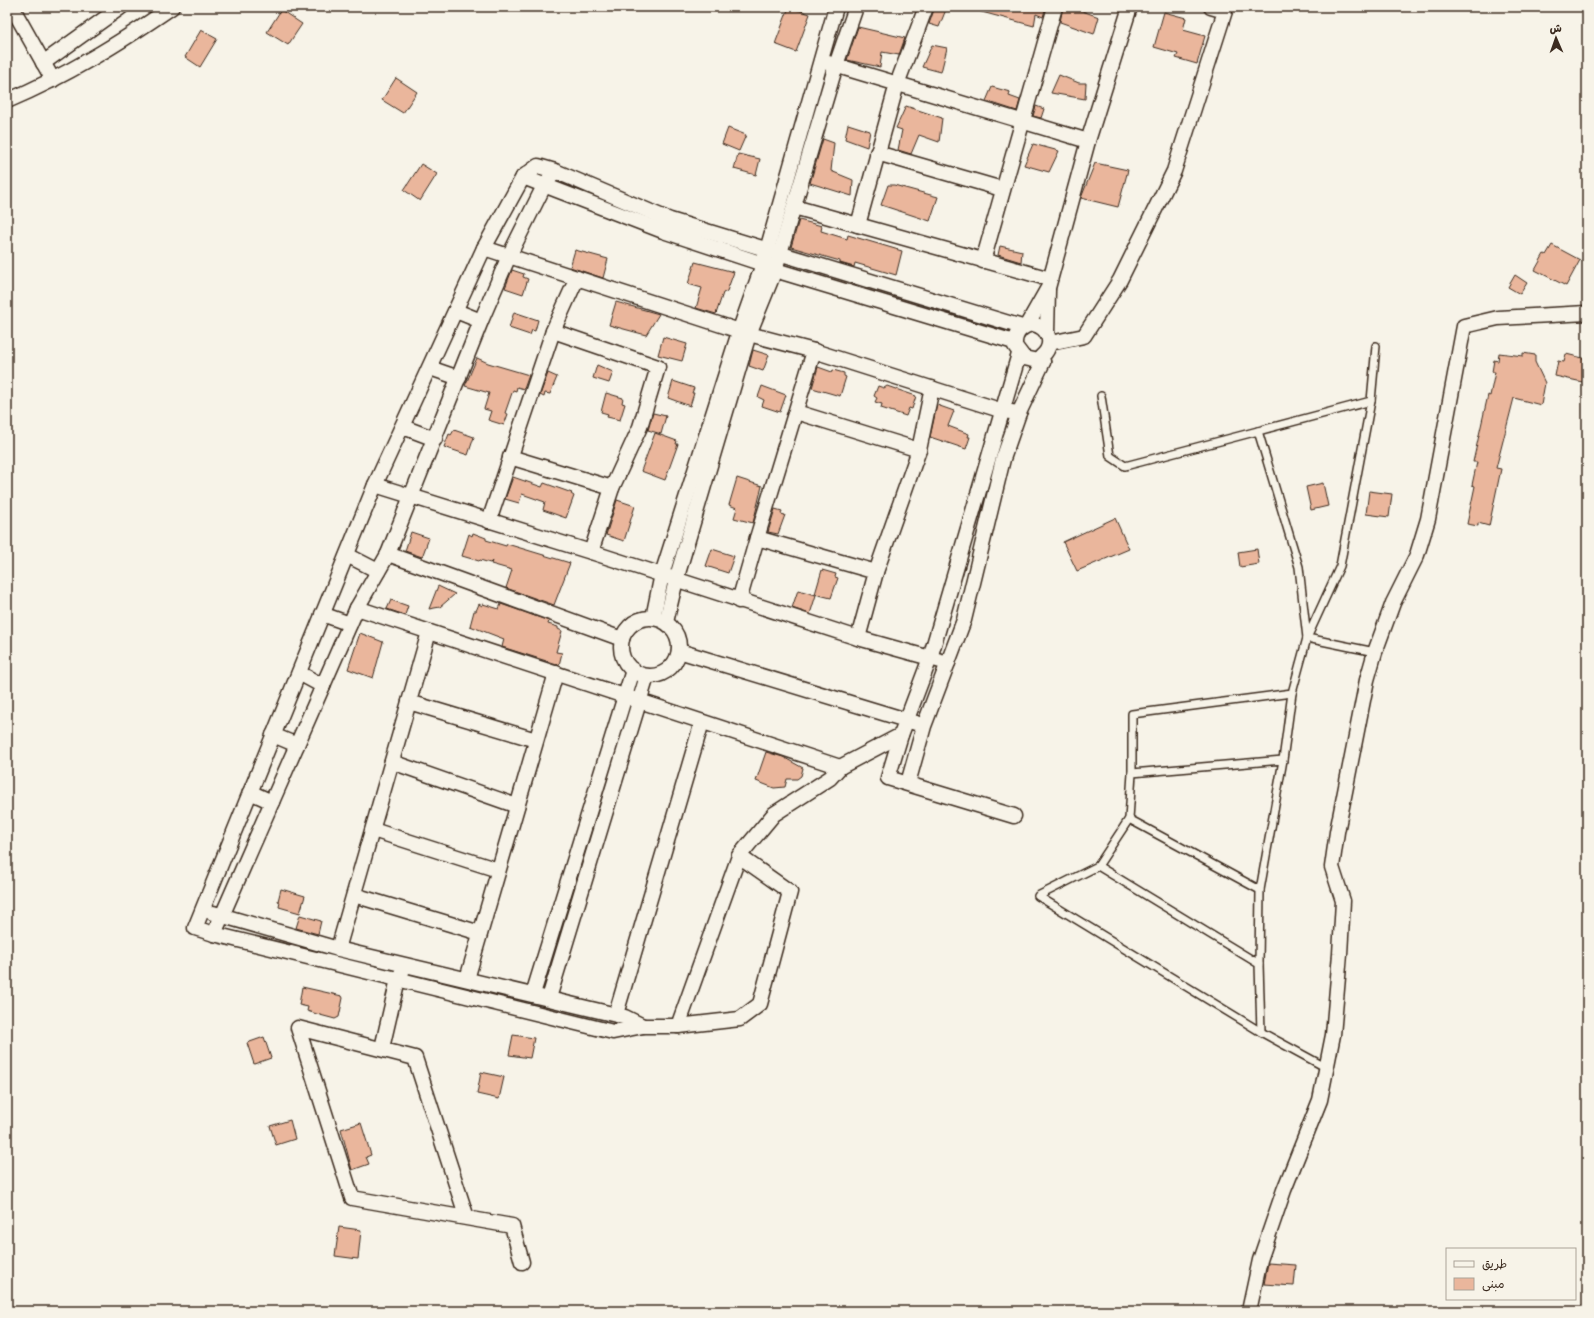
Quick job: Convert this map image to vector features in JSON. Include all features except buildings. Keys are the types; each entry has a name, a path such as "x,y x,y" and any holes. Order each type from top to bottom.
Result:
{"street":[{"path":"7,8 11,7 53,80"},
{"path":"43,63 121,7"},
{"path":"7,102 53,80 106,51 172,7"},
{"path":"653,618 662,574 744,331 769,267 820,61 836,7"},
{"path":"773,252 794,207 836,65 856,7"},
{"path":"858,225 897,84 926,7"},
{"path":"982,260 1055,7"},
{"path":"908,784 924,726 964,620 1003,459 1019,413 1043,362 1041,357 1045,354 1048,338 1049,283 1088,141 1130,7"},
{"path":"1048,338 1084,336 1120,280 1174,171 1225,11 1211,7"},
{"path":"820,61 1088,141"},
{"path":"878,153 1002,189"},
{"path":"739,856 790,892 760,1004 740,1019 678,1026 643,1026 613,1032 214,934 195,928 375,485 484,248 523,177 538,166 555,171 670,220 1024,326 1038,326 1048,338"},
{"path":"214,934 357,608 388,554 508,256 544,186 555,171"},
{"path":"523,177 664,231 1017,348 1024,358 1043,362"},
{"path":"794,207 982,260 1049,283"},
{"path":"484,248 744,331 1003,411 1019,413"},
{"path":"489,520 553,332 577,278"},
{"path":"1014,816 888,778 901,735 930,658 1003,411 1017,348 1015,336 1024,326 1049,283"},
{"path":"456,311 481,321"},
{"path":"1249,1311 1260,1260 1284,1190 1320,1100 1327,1068 1333,1035 1343,901 1332,867 1367,680 1375,652 1393,603 1417,555 1428,519 1464,326 1498,318 1587,313"},
{"path":"666,622 676,580 744,331"},
{"path":"553,332 658,367 640,427 612,488 591,552"},
{"path":"739,601 756,538 814,352"},
{"path":"430,368 459,378"},
{"path":"858,638 876,572 919,450 932,388"},
{"path":"796,412 919,450"},
{"path":"403,426 435,438"},
{"path":"510,457 612,488"},
{"path":"375,485 662,574 739,601 858,638 948,663"},
{"path":"756,538 876,572"},
{"path":"388,554 622,639"},
{"path":"347,555 378,571"},
{"path":"357,608 840,767"},
{"path":"322,614 350,624"},
{"path":"642,618 653,618 666,622 676,633 679,651 674,663 664,672 647,676 633,670 625,662 621,651 622,639 626,630 633,622 642,618"},
{"path":"338,949 429,632"},
{"path":"679,651 924,726"},
{"path":"533,994 633,670"},
{"path":"299,673 323,686"},
{"path":"467,979 556,674"},
{"path":"549,998 647,676"},
{"path":"409,702 536,740"},
{"path":"616,1014 702,722"},
{"path":"273,735 297,745"},
{"path":"678,1026 739,856 774,814 830,778 840,767 901,735"},
{"path":"392,762 517,806"},
{"path":"250,792 272,802"},
{"path":"372,830 498,870"},
{"path":"354,895 480,933"},
{"path":"202,909 338,949 624,1016 643,1026"},
{"path":"382,1048 398,979 406,965"},
{"path":"467,1218 415,1058 382,1048 298,1028 352,1198 512,1226 522,1262"}],"lane":[{"path":"1261,1032 1259,964 1260,890 1283,760 1292,693 1307,638 1340,566 1371,401 1376,346"},
{"path":"1101,396 1110,456 1125,466 1371,401"},
{"path":"1258,431 1299,567 1307,638"},
{"path":"1307,638 1375,652"},
{"path":"1292,693 1132,714 1132,773 1129,818 1098,866 1038,896 1261,1032 1327,1068"},
{"path":"1132,773 1283,760"},
{"path":"1129,818 1260,890"},
{"path":"1098,866 1259,964"}]}
